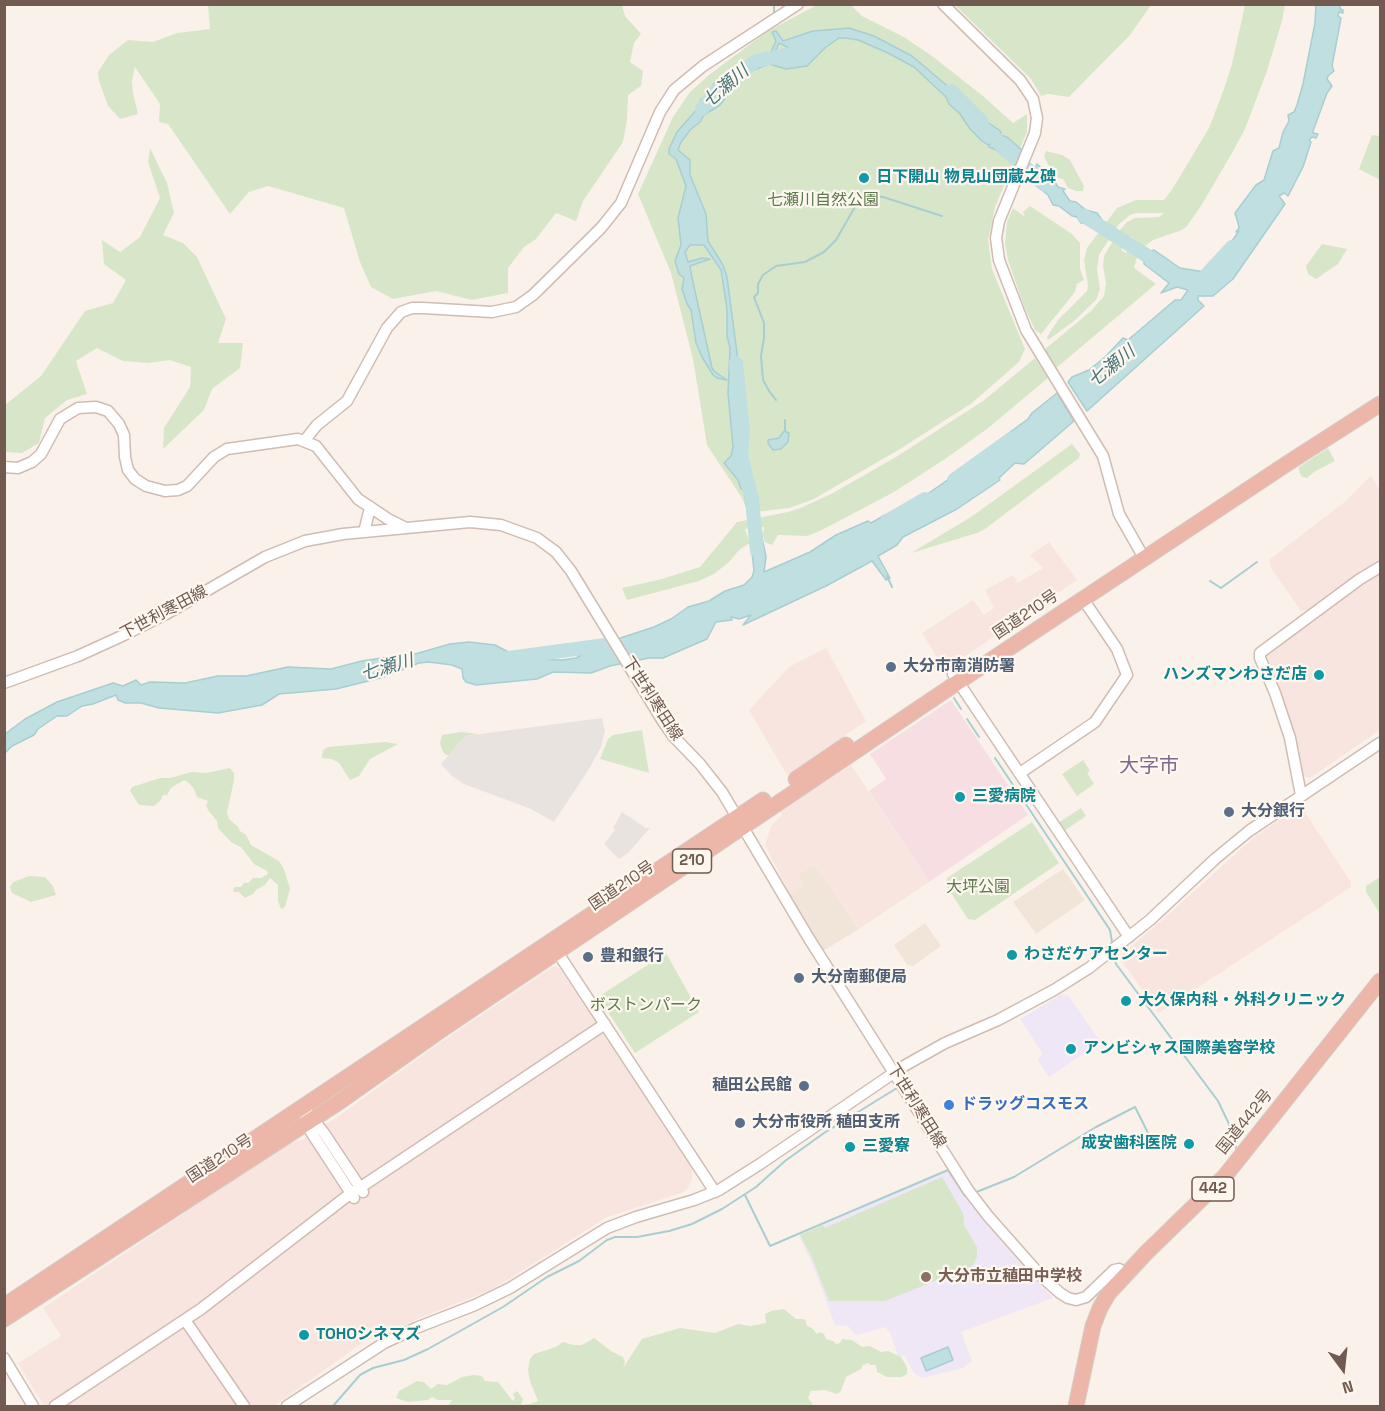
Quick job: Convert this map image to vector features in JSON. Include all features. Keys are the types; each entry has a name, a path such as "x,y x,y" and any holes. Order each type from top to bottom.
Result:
{"highway":[{"name":"国道210号","path":"956,678 1083,599 1142,554 1295,446 1380,393"},
{"name":"国道210号","path":"4,1306 302,1107 554,947 1142,554 1380,405"},
{"name":"国道210号","path":"4,1319 310,1121 554,947"},
{"name":"国道442号","path":"1076,1407 1095,1320 1103,1301 1125,1274 1225,1176 1380,981"}],"street":[{"path":"305,440 317,425 347,401 387,328 401,312 416,308 497,312 516,307 533,296 601,228 621,203 660,112 674,90 703,66 798,4"},
{"path":"943,4 1016,76 1033,99 1037,122 1034,137 997,226 996,245 999,260 1019,316 1100,449 1106,462 1121,518 1142,554"},
{"path":"4,467 18,468 32,462 42,454 60,419 72,411 85,407 102,409 113,415 122,429 126,462 130,473 142,485 160,490 175,491 187,486 214,457 226,449 295,438 316,446 351,492 370,508 405,528"},
{"path":"364,532 370,508"},
{"name":"下世利寒田線","path":"4,683 60,663 124,636 180,607 249,565 285,548 315,539 364,532 480,522 501,525 544,543 572,570 669,730 712,778 741,822 799,922 981,1208 1056,1290 1071,1299 1089,1296 1114,1270 1119,1269 1125,1274"},
{"path":"1301,795 1292,744 1260,653 1360,579 1380,567"},
{"path":"1020,773 1095,722 1127,675 1117,649 1083,599"},
{"path":"956,678 1129,937"},
{"path":"287,1407 384,1343 511,1288 607,1228 715,1192 895,1072 945,1043 998,1020 1054,990 1089,968 1150,920 1230,846 1301,795 1380,743"},
{"path":"554,947 715,1192"},
{"path":"63,1407 187,1321 357,1193 607,1027"},
{"path":"302,1107 357,1193"},
{"path":"55,1407 187,1321"},
{"path":"187,1321 244,1407"},
{"path":"4,1358 33,1407"}],"shaded area":[{"path":"1371,476 1380,491 1380,559 1311,609 1301,611 1272,570 1269,560 1342,504"},
{"path":"1049,542 1077,580 945,670 922,633 973,600 984,615 994,608 985,590 1013,575 1018,583 1043,568 1030,555"},
{"name":"ハンズマンわさだ店","path":"1380,574 1380,730 1310,778 1302,776 1297,746 1263,653"},
{"path":"826,648 866,721 787,775 749,710 789,667"},
{"path":"951,700 1028,815 929,882 869,791 886,779 870,754"},
{"path":"602,718 605,731 601,747 554,822 531,809 464,784 452,776 441,764 465,736"},
{"path":"851,765 929,882 859,929 814,864 798,875 804,886 792,893 789,892 765,845 771,826 782,815 780,811"},
{"path":"1298,807 1302,808 1351,882 1351,887 1159,1013 1119,957 1253,838"},
{"path":"622,812 646,828 650,828 628,853 619,859 604,844 615,830 613,828"},
{"path":"814,864 859,929 821,952 789,894 804,886 798,875"},
{"path":"1063,869 1085,900 1036,934 1013,902"},
{"path":"925,923 941,946 913,966 907,965 894,945"},
{"path":"556,966 622,1058 692,1168 692,1179 687,1189 682,1193 607,1217 488,1291 365,1341 274,1406 48,1406 42,1403 18,1363 61,1336 43,1308 287,1144 302,1140 343,1113 435,1046"},
{"path":"1061,995 1069,997 1101,1042 1049,1077 1037,1059 1043,1054 1020,1019"},
{"name":"大分市立稙田中学校","path":"949,1169 973,1207 989,1227 1053,1298 961,1332 972,1361 963,1368 922,1378 914,1373 905,1356 898,1356 890,1332 885,1327 856,1335 848,1326 835,1325 799,1236"}],"green space":[{"path":"208,5 622,5 625,16 641,34 634,43 630,62 643,71 641,86 628,95 623,142 583,201 576,221 556,213 536,239 524,247 508,268 508,293 472,300 436,291 393,299 371,287 360,262 344,208 268,186 249,192 230,214 168,124 159,122 160,104 135,67 132,81 138,114 120,119 108,106 98,72 109,55 128,40 153,42 177,33 210,29"},
{"name":"七瀬川自然公園","path":"817,5 851,5 862,16 904,37 932,56 1013,123 1027,114 1027,132 995,207 988,240 992,269 1025,349 1019,362 972,403 900,449 812,500 789,508 748,513 742,498 707,445 693,359 671,273 638,194 673,117 690,92 710,74 768,31"},
{"path":"955,5 1151,5 1130,35 1069,97 1048,94 1041,96 1031,79"},
{"path":"1245,5 1285,5 1267,71 1245,129 1187,226 1153,240 1144,247 1130,236 1121,250 1126,253 1128,251 1137,257 1134,268 1156,284 1055,369 1044,350 1091,311 1104,296 1106,283 1104,256 1119,231 1127,222 1135,218 1159,217 1164,213 1137,213 1130,215 1119,224 1099,255 1097,269 1100,289 1096,300 1074,321 1048,340 1047,337 1058,320 1087,291 1084,260 1087,248 1117,208 1136,200 1164,200 1173,188 1209,128 1232,64"},
{"path":"1372,135 1380,136 1380,180 1359,169"},
{"path":"150,148 167,183 174,213 163,235 183,243 197,257 226,319 218,343 243,343 240,368 212,389 204,410 163,449 164,428 190,387 191,367 170,360 148,363 123,361 97,348 76,361 87,394 67,400 45,418 39,443 22,453 5,452 5,405 41,376 85,311 113,303 126,280 104,264 102,240 120,252 140,237 160,198 148,162"},
{"path":"1046,151 1062,155 1070,160 1084,186 1083,191 1068,188 1063,179 1053,173 1044,157"},
{"path":"1030,206 1072,234 1080,243 1080,269 1084,280 1077,284 1075,292 1041,334 1035,330 1024,306 1008,260 1005,244 1007,222 1013,208 1025,217 1023,212"},
{"path":"1322,244 1347,249 1338,264 1316,279 1308,274 1306,266"},
{"path":"1035,358 1048,378 987,429 894,492 807,536 778,535 772,545 765,542 762,532 764,527 745,529 750,543 739,550 714,574 699,581 627,600 622,588 700,567 737,522 803,507 833,493 896,457 983,401"},
{"path":"1072,444 1080,454 1079,458 985,529 911,553 971,517"},
{"path":"1328,448 1335,461 1307,478 1302,477 1299,467"},
{"path":"642,730 649,773 600,759 608,739 613,735"},
{"path":"461,732 478,734 465,736 449,755 446,755 440,743 442,735"},
{"path":"385,742 398,744 370,759 359,776 350,780 339,763 332,759 322,758 323,750 328,747"},
{"path":"1083,760 1094,784 1077,796 1062,774"},
{"path":"230,768 234,773 234,780 227,813 229,819 246,835 251,845 279,861 284,869 290,889 285,907 281,909 278,901 278,885 270,878 265,885 245,898 239,892 234,892 235,887 241,887 253,878 261,878 268,874 267,871 254,864 241,847 232,843 218,828 217,821 206,805 208,801 197,797 189,783 184,780 171,788 167,795 163,795 154,806 139,805 130,791 132,787 160,778"},
{"path":"1081,808 1086,816 1064,831 1058,823"},
{"name":"大坪公園","path":"1032,822 1059,863 975,920 968,919 945,884 947,878"},
{"path":"29,876 45,877 53,886 56,895 31,902 12,893 10,887 13,882"},
{"path":"1380,877 1380,914 1366,892 1366,886"},
{"name":"ボストンパーク","path":"666,953 699,1012 635,1053 598,997"},
{"path":"942,1177 963,1213 964,1225 977,1247 977,1257 972,1266 885,1301 829,1301 800,1235 823,1225 825,1228"},
{"path":"784,1309 796,1319 804,1319 806,1325 817,1334 819,1332 824,1334 826,1339 836,1344 842,1339 852,1340 862,1347 870,1346 881,1352 888,1351 901,1357 907,1367 907,1374 902,1377 887,1377 877,1372 876,1365 868,1363 846,1377 841,1391 837,1394 825,1390 811,1391 808,1398 814,1406 448,1406 452,1400 438,1400 432,1397 428,1400 408,1402 396,1398 399,1391 417,1381 424,1382 431,1389 438,1384 447,1385 462,1377 474,1375 482,1376 485,1381 498,1382 513,1401 515,1398 513,1394 517,1391 523,1399 521,1405 530,1404 538,1401 530,1381 528,1370 530,1359 534,1354 556,1347 563,1342 582,1345 594,1338 623,1357 625,1362 623,1368 642,1339 680,1328 715,1333 738,1324 750,1326 766,1323 765,1314"}],"water":[{"path":"1316,5 1340,5 1340,9 1343,10 1343,13 1339,12 1338,16 1341,18 1332,66 1334,71 1327,79 1332,86 1327,93 1313,131 1318,134 1316,138 1312,137 1309,140 1311,142 1303,167 1288,196 1284,193 1279,196 1285,204 1233,279 1213,296 1198,296 1198,300 1204,306 1087,411 1068,382 1072,377 1089,370 1123,338 1128,340 1175,300 1181,300 1188,290 1177,287 1161,293 1169,283 1128,250 1134,241 1151,251 1154,250 1180,268 1211,273 1220,264 1221,261 1215,265 1239,231 1236,232 1239,228 1235,213 1256,185 1264,180 1273,151 1279,148 1283,132 1289,121 1288,115 1294,112 1297,105 1315,23"},
{"path":"849,28 874,36 912,56 951,89 970,110 999,130 1000,135 1007,137 1022,150 1020,155 1008,149 1015,166 1006,154 989,147 990,144 982,141 949,104 946,97 914,67 858,40 845,38 839,38 826,47 807,66 786,69 769,64 744,74 720,105 704,115 700,122 691,129 678,150 690,160 690,175 706,214 708,241 723,265 727,277 737,353 740,408 738,417 744,429 738,466 746,485 750,489 753,488 755,504 746,505 744,489 741,489 738,480 724,463 731,456 733,447 728,393 730,348 721,270 704,245 690,245 685,252 688,262 702,258 710,259 690,266 712,368 727,380 713,375 702,357 696,343 691,310 682,289 684,278 679,274 675,261 681,245 678,218 686,186 676,159 669,154 669,149 677,132 698,108 701,99 717,94 731,80 726,79 713,84 737,67 752,61 768,59 776,41 772,32 776,31 783,41 813,31","holes":["779,43 793,50 793,55 782,60 772,59"]},
{"path":"1037,164 1052,177 1058,187 1065,189 1063,191 1070,201 1097,213 1102,220 1096,230 1091,224 1081,223 1077,217 1053,205 1048,195 1034,184 1028,183"},
{"path":"1057,393 1074,421 1024,464 1015,463 999,478 1000,480 957,509 903,537 897,545 878,556 890,578 886,580 872,561 826,586 743,625 751,615 739,619 731,617 732,620 716,622 707,639 663,658 649,658 610,666 591,673 553,672 537,679 476,685 466,682 462,669 452,665 419,663 384,677 336,689 279,694 262,705 218,713 125,703 118,700 116,695 82,706 67,716 57,716 38,729 34,735 12,746 5,753 5,734 25,719 57,702 113,683 123,686 136,680 141,685 150,682 185,683 218,676 246,676 288,667 331,669 362,661 388,657 401,658 450,644 469,642 495,645 522,659 576,658 599,645 654,627 688,607 709,601 725,591 744,585 752,577 754,571 750,534 761,532 766,557 764,572 810,552 836,535 868,521 871,523 885,515 889,518 909,510 910,506 962,470 972,468 986,460 994,453 1002,438"},
{"path":"784,431 789,433 788,442 781,449 773,450 768,440 779,438"},
{"path":"948,1347 953,1360 926,1371 921,1358"}],"waterway":[{"path":"774,4 774,12"},
{"name":"七瀬川","path":"702,109 718,89 756,61 800,52 809,47"},
{"name":"七瀬川","path":"951,91 982,122"},
{"name":"七瀬川","path":"996,139 1003,148 1046,185"},
{"path":"776,400 763,380 761,356 764,323 754,297 758,293 758,284 763,275 776,266 805,262 824,252 836,240 856,205 870,197 883,197 942,216"},
{"name":"七瀬川","path":"1084,216 1146,255"},
{"name":"七瀬川","path":"1196,286 1232,247"},
{"name":"七瀬川","path":"736,363 743,431 741,455 752,500 757,551"},
{"path":"785,420 785,431"},
{"name":"七瀬川","path":"954,480 1011,439"},
{"name":"七瀬川","path":"887,521 925,499"},
{"path":"1210,581 1221,588 1257,562"},
{"path":"887,576 892,587"},
{"name":"七瀬川","path":"501,659 613,644"},
{"path":"954,698 961,709"},
{"path":"967,719 979,737"},
{"path":"995,758 1110,930 1112,942"},
{"path":"1114,957 1116,964 1218,1101 1229,1124 1237,1151"},
{"path":"333,1406 360,1375 373,1368 404,1360 428,1349 503,1307 547,1277 579,1261 607,1240 615,1237 637,1237 669,1231 692,1224 722,1209 756,1187 785,1161 824,1133 897,1088"},
{"path":"974,1193 1014,1177 1096,1127 1135,1107 1150,1137"},
{"path":"745,1195 770,1246 948,1170 965,1196 969,1195"}],"place":[{"name":"日下開山 物見山団蔵之碑","path":"864,178"},
{"name":"大分市南消防署","path":"891,667"},
{"name":"ハンズマンわさだ店","path":"1319,675"},
{"name":"三愛病院","path":"960,797"},
{"name":"大分銀行","path":"1229,812"},
{"name":"わさだケアセンター","path":"1012,955"},
{"name":"豊和銀行","path":"588,957"},
{"name":"大分南郵便局","path":"799,978"},
{"name":"大久保内科・外科クリニック","path":"1126,1001"},
{"name":"アンビシャス国際美容学校","path":"1071,1049"},
{"name":"稙田公民館","path":"804,1086"},
{"name":"ドラッグコスモス","path":"949,1105"},
{"name":"大分市役所 稙田支所","path":"740,1123"},
{"name":"成安歯科医院","path":"1189,1144"},
{"name":"三愛寮","path":"850,1147"},
{"name":"大分市立稙田中学校","path":"926,1277"},
{"name":"TOHOシネマズ","path":"304,1335"}],"district":[{"name":"大字市","path":"1149,767"}]}
